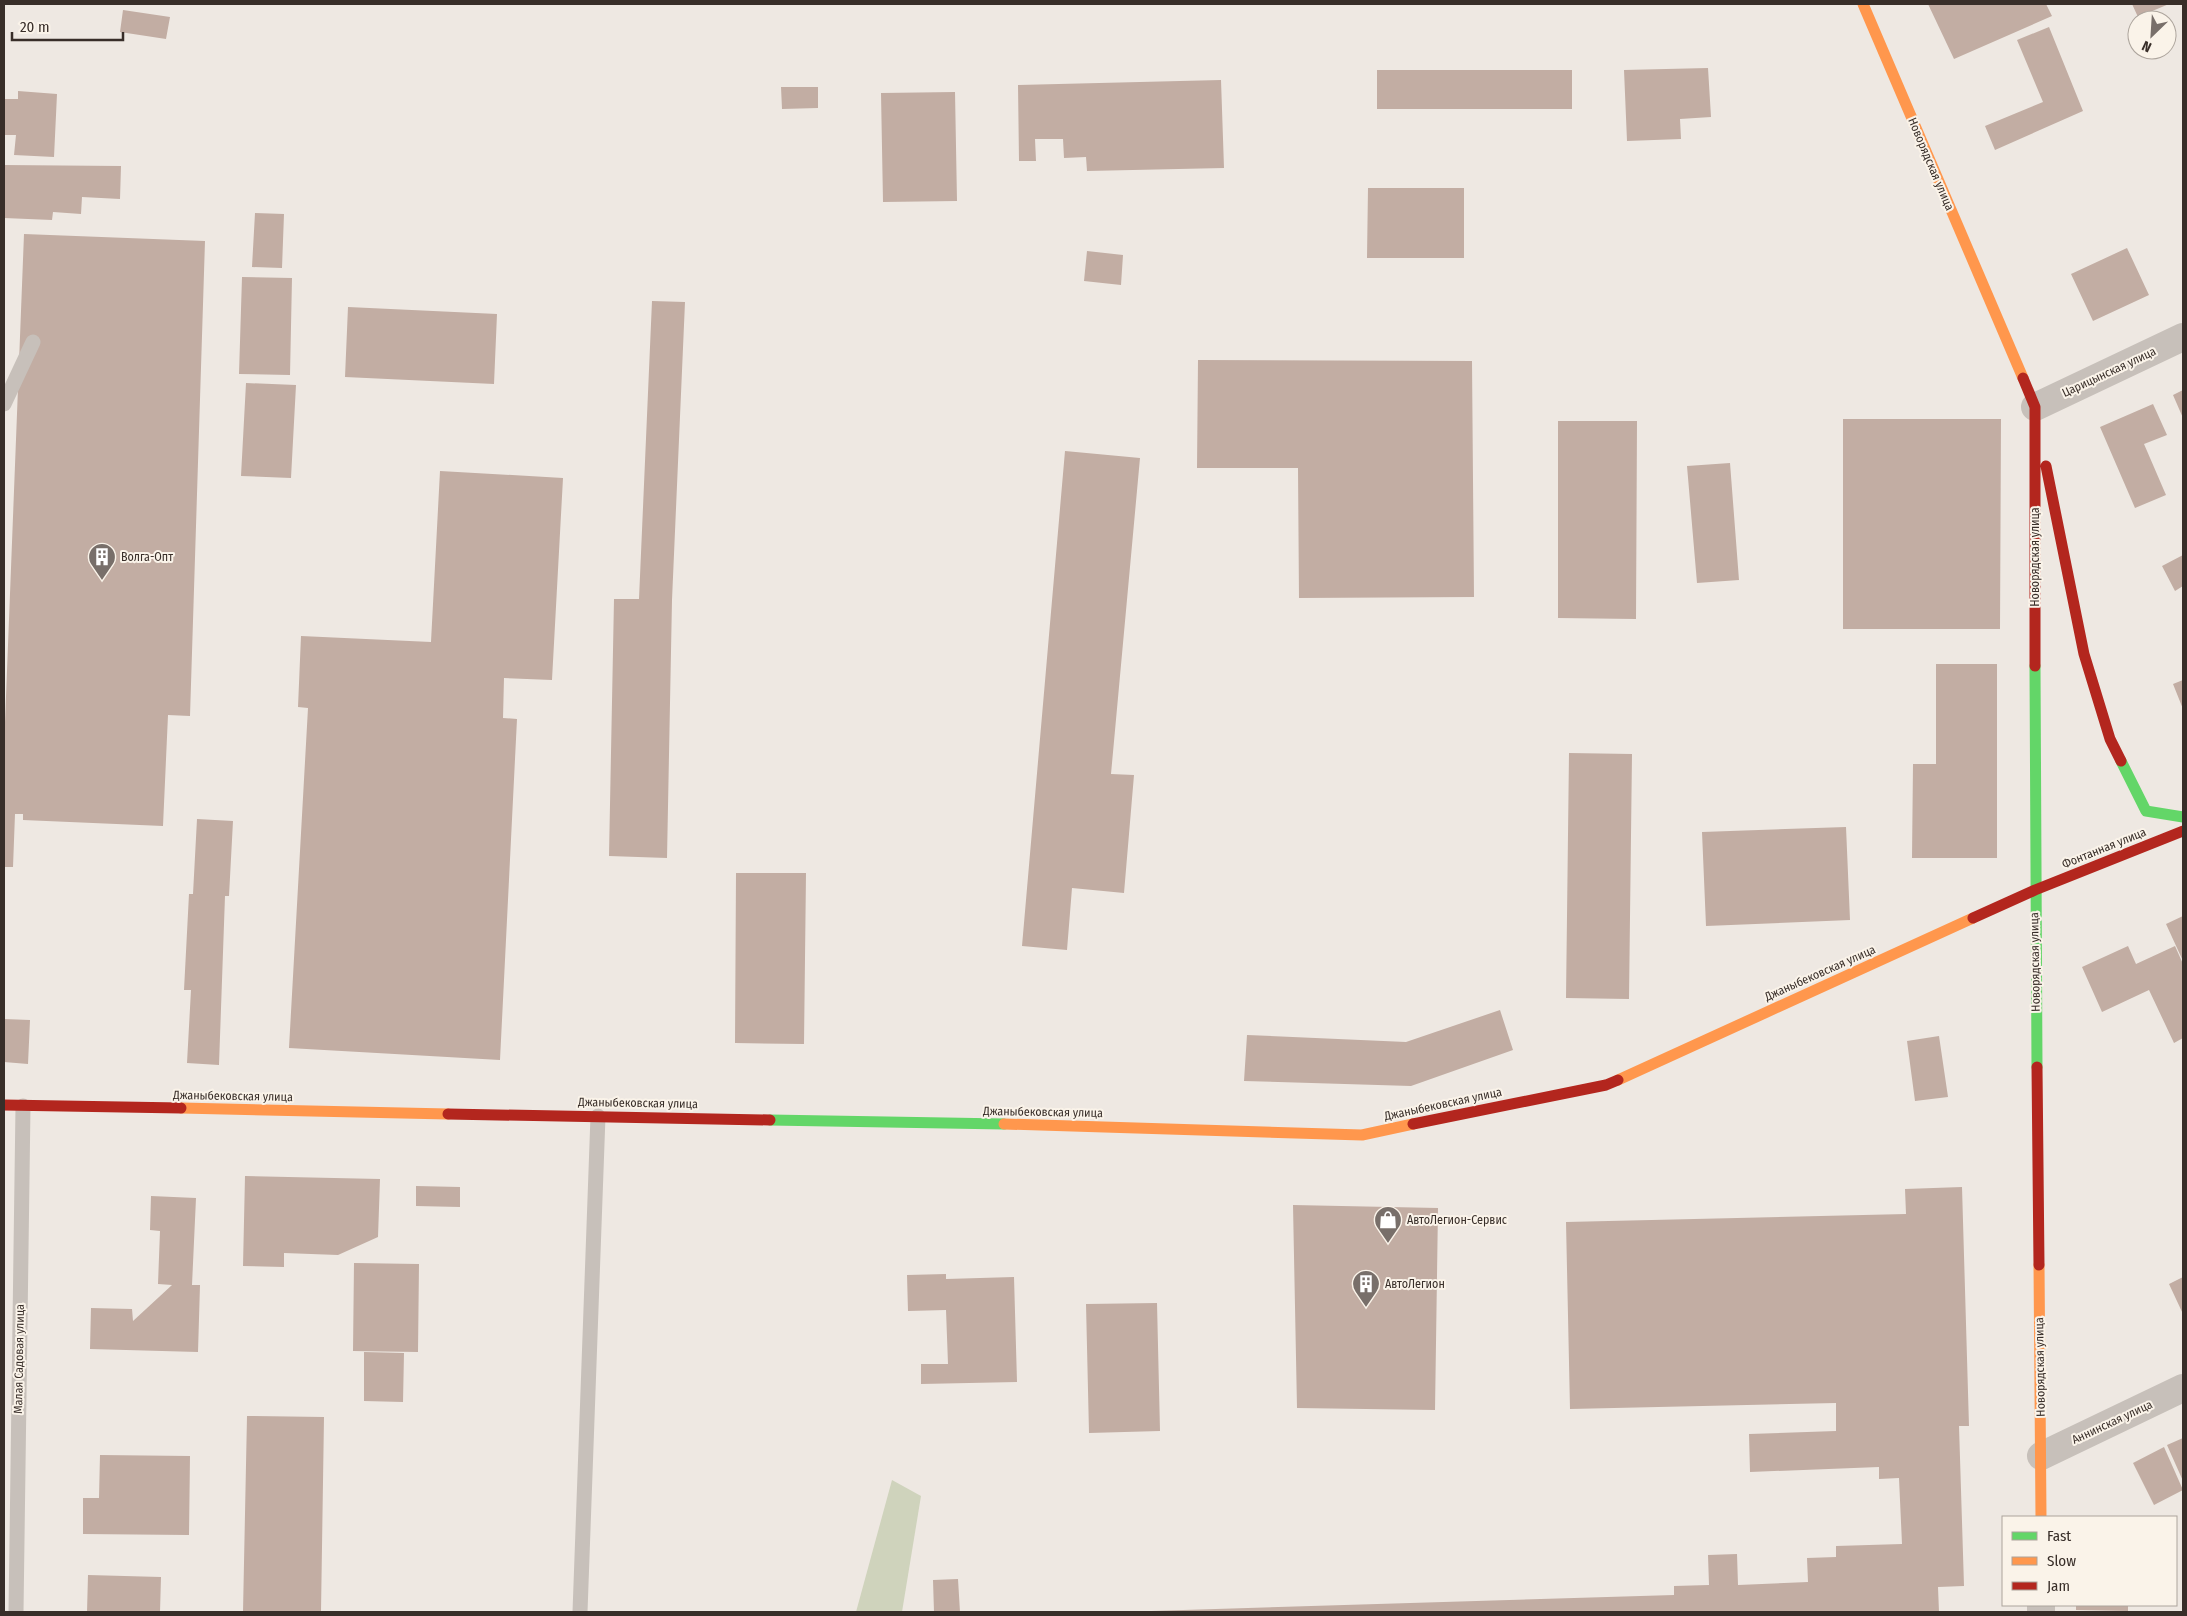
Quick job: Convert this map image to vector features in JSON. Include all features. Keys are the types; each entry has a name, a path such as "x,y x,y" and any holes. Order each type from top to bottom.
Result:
{"main road":[{"name":"Новорядская улица","path":"1864,4 2034,407 2084,654 2110,739 2146,811 2183,817"},
{"name":"Новорядская улица","path":"2034,407 2035,890 2041,1516"},
{"name":"Фонтанная улица","path":"2035,890 2183,831"},
{"name":"Джаныбековская улица","path":"4,1105 1086,1126 1362,1135 1606,1085 2035,890"}],"street":[{"name":"Царицынская улица","path":"2034,407 2183,337"},
{"name":"Аннинская улица","path":"2041,1456 2183,1388"}],"lane":[{"path":"4,404 33,342"},
{"name":"Малая Садовая улица","path":"16,1612 23,1106"},
{"path":"580,1612 598,1116"}],"green space":[{"path":"892,1480 921,1496 902,1612 856,1612"}],"building":[{"path":"1928,4 2046,4 2052,16 1954,59"},
{"path":"2132,4 2169,4 2155,10 2135,10"},
{"path":"123,10 170,17 166,39 120,32"},
{"path":"2049,27 2083,111 1995,150 1985,126 2043,102 2017,40"},
{"path":"1708,68 1711,117 1680,119 1681,139 1627,141 1624,70"},
{"path":"1377,70 1572,70 1572,109 1377,109"},
{"path":"1221,80 1224,168 1087,171 1086,157 1064,158 1063,139 1035,139 1036,161 1019,161 1018,85"},
{"path":"781,87 818,87 818,108 782,109"},
{"path":"18,91 57,94 54,157 14,155 16,135 4,135 4,99 18,99"},
{"path":"955,92 957,201 883,202 881,93"},
{"path":"4,165 121,166 120,199 82,197 81,214 53,212 52,220 4,218"},
{"path":"1368,188 1464,188 1464,258 1367,258"},
{"path":"255,213 284,214 282,268 252,267"},
{"path":"24,234 205,241 190,716 168,715 163,826 23,820 23,814 15,814 13,867 4,867 4,748"},
{"path":"2127,248 2149,295 2093,321 2071,274"},
{"path":"1087,251 1123,255 1121,285 1084,281"},
{"path":"242,277 292,278 290,375 239,374"},
{"path":"652,301 685,302 672,600 667,858 609,856 614,599 639,599"},
{"path":"348,307 497,314 494,384 345,377"},
{"path":"1198,360 1472,361 1474,597 1299,598 1298,468 1197,468"},
{"path":"246,383 296,385 291,478 241,476"},
{"path":"2183,390 2183,418 2173,395"},
{"path":"2153,404 2167,435 2144,444 2166,495 2135,508 2100,427"},
{"path":"1843,419 2001,419 2000,629 1843,629"},
{"path":"1558,421 1637,421 1636,619 1558,618"},
{"path":"1065,451 1140,458 1111,774 1134,775 1124,893 1072,888 1067,950 1022,946"},
{"path":"1730,463 1739,580 1697,583 1687,466"},
{"path":"440,471 563,478 552,680 504,678 503,718 517,719 500,1060 289,1048 308,708 298,707 301,636 431,642"},
{"path":"2183,555 2183,586 2175,591 2162,566"},
{"path":"1936,664 1997,664 1997,858 1912,858 1913,764 1936,764"},
{"path":"2183,680 2183,709 2173,684"},
{"path":"1569,753 1632,754 1629,999 1566,998"},
{"path":"197,819 233,821 229,896 225,896 219,1065 187,1063 191,990 184,990 189,894 193,894"},
{"path":"1846,827 1850,920 1706,926 1702,832"},
{"path":"736,873 806,873 804,1044 735,1043"},
{"path":"2183,916 2183,961 2166,924"},
{"path":"2128,946 2136,964 2175,946 2183,964 2183,1038 2174,1043 2149,990 2102,1012 2082,967"},
{"path":"1500,1010 1513,1050 1411,1086 1244,1081 1247,1035 1406,1042"},
{"path":"4,1019 30,1020 28,1064 4,1062"},
{"path":"1939,1036 1948,1097 1915,1101 1907,1041"},
{"path":"245,1176 380,1179 378,1237 338,1255 284,1253 284,1267 243,1266"},
{"path":"416,1186 460,1187 460,1207 416,1206"},
{"path":"1962,1187 1969,1426 1959,1426 1964,1586 1938,1587 1939,1612 1151,1612 1674,1595 1674,1586 1709,1585 1708,1555 1737,1554 1738,1585 1808,1582 1807,1558 1836,1557 1836,1546 1902,1544 1899,1478 1879,1479 1879,1467 1750,1472 1749,1434 1836,1431 1836,1403 1570,1409 1566,1222 1906,1214 1905,1189"},
{"path":"151,1196 196,1198 192,1285 200,1285 198,1352 90,1349 91,1308 132,1309 133,1321 172,1285 158,1284 160,1231 150,1230"},
{"name":"АвтоЛегион","path":"1293,1205 1438,1208 1435,1410 1297,1408"},
{"path":"354,1263 419,1264 418,1352 353,1351"},
{"path":"946,1274 946,1279 1014,1277 1017,1382 921,1384 921,1364 948,1364 946,1310 908,1311 907,1275"},
{"path":"2183,1277 2183,1314 2169,1284"},
{"path":"1157,1303 1160,1431 1089,1433 1086,1304"},
{"path":"364,1352 404,1353 403,1402 364,1401"},
{"path":"247,1416 324,1417 321,1612 243,1612"},
{"path":"2183,1438 2183,1481 2167,1445"},
{"path":"2164,1447 2183,1490 2154,1505 2133,1463"},
{"path":"100,1455 190,1456 189,1535 83,1534 83,1498 99,1498"},
{"path":"88,1575 161,1577 160,1612 87,1612"},
{"path":"958,1579 960,1612 934,1612 933,1580"},
{"path":"2076,1606 2128,1606 2128,1611 2076,1610"}],"traffic: fast":[{"path":"2035,666 2037,1067"},
{"path":"2121,761 2146,811 2183,817"},
{"path":"770,1120 1004,1124"}],"traffic: slow":[{"path":"1863,4 2023,378"},
{"path":"1618,1080 1973,918"},
{"path":"181,1108 448,1114"},
{"path":"1004,1124 1362,1135 1413,1124"},
{"path":"2039,1265 2041,1516"}],"traffic: jam":[{"path":"2023,378 2035,407 2035,666"},
{"path":"2046,466 2084,654 2110,739 2121,761"},
{"path":"1973,918 2035,890 2183,831"},
{"path":"2037,1067 2039,1265"},
{"path":"1413,1124 1606,1085 1618,1080"},
{"path":"4,1105 181,1108"},
{"path":"448,1114 770,1120"}],"place":[{"name":"Волга-Опт","path":"102,581"},
{"name":"АвтоЛегион-Сервис","path":"1388,1244"},
{"name":"АвтоЛегион","path":"1366,1308"}]}
